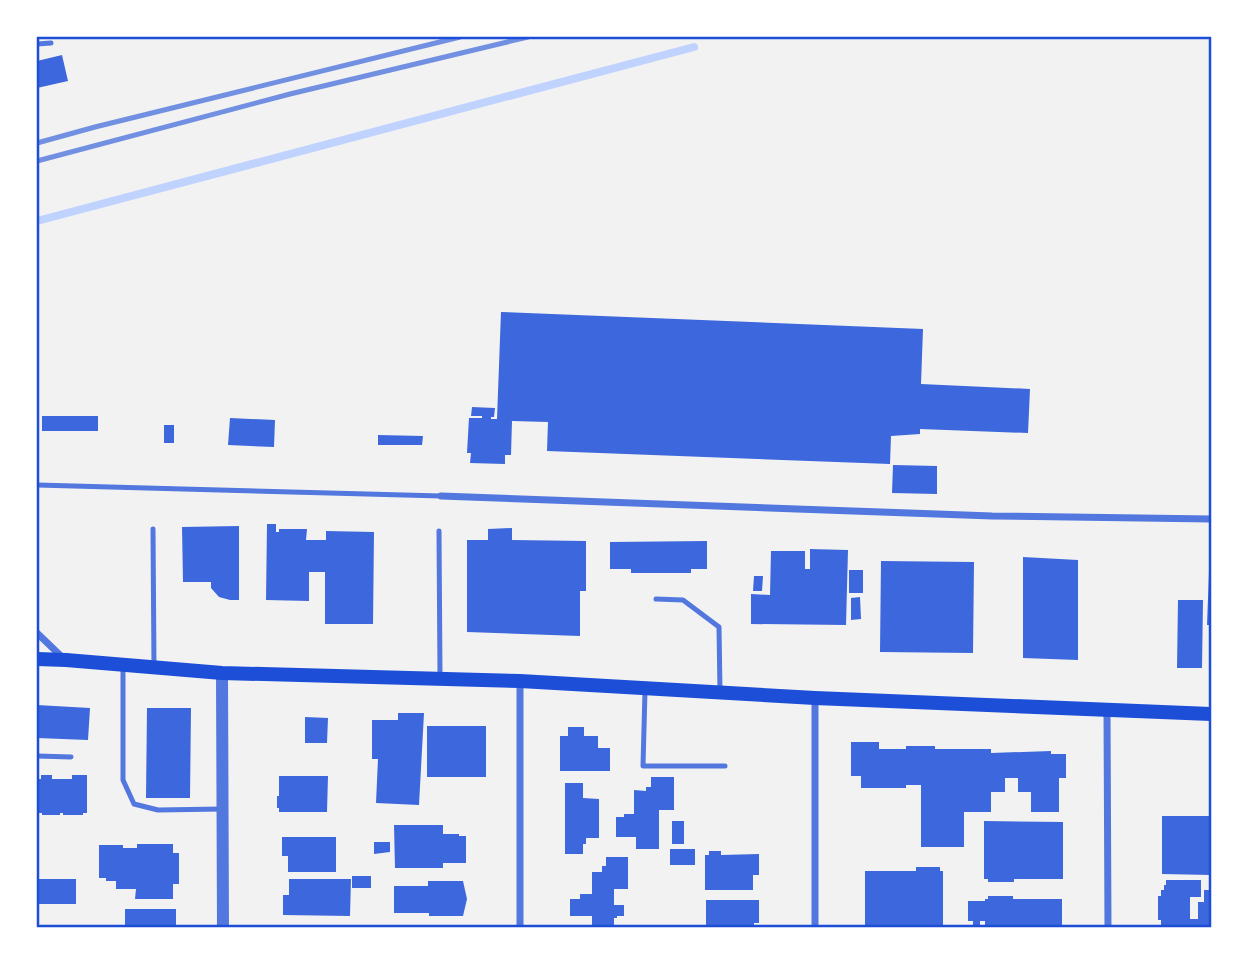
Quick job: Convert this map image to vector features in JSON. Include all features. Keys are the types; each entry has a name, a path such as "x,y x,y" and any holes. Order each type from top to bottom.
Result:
{"main road":[{"path":"37,659 222,673 520,681 815,698 1211,714"}],"street":[{"path":"441,496 992,516 1211,519"},
{"path":"37,633 66,660"},
{"path":"222,673 223,928"},
{"path":"520,681 520,928"},
{"path":"815,698 815,928"},
{"path":"1107,710 1108,928"}],"lane":[{"path":"37,44 51,43"},
{"path":"37,485 441,496"},
{"path":"153,529 154,667"},
{"path":"439,531 440,679"},
{"path":"656,599 683,600 719,627 720,692"},
{"path":"123,665 123,780 134,804 158,810 222,809"},
{"path":"645,688 643,766 725,766"},
{"path":"37,756 71,757"}],"building":[{"path":"62,55 68,81 37,88 37,61"},
{"path":"501,312 923,329 921,384 1030,389 1028,433 920,429 920,434 891,436 890,464 547,451 548,422 512,421 511,455 505,455 505,464 470,463 471,453 467,453 469,418 482,418 471,416 472,407 495,408 494,417 491,419 497,419"},
{"path":"42,416 98,416 98,431 42,431"},
{"path":"230,418 275,420 274,447 228,445"},
{"path":"164,425 174,425 174,443 164,443"},
{"path":"378,435 423,436 422,445 378,445"},
{"path":"893,465 937,466 937,494 892,493"},
{"path":"267,524 276,524 276,532 279,532 279,529 307,529 306,540 326,540 326,531 374,532 373,624 325,624 325,572 309,572 309,601 266,600"},
{"path":"239,526 239,600 219,597 211,588 211,582 183,582 182,527"},
{"path":"512,528 512,540 586,541 586,591 580,591 580,636 467,632 467,540 488,540 488,529"},
{"path":"707,541 707,569 691,569 691,573 631,573 631,569 610,569 610,542"},
{"path":"810,549 848,550 846,625 751,624 751,594 770,595 771,551 805,551 805,569 810,569"},
{"path":"1023,557 1078,560 1078,660 1023,658"},
{"path":"881,561 974,562 973,653 880,652"},
{"path":"849,570 863,570 863,593 849,593"},
{"path":"1209,572 1211,625 1207,625"},
{"path":"754,576 763,576 762,591 753,591"},
{"path":"860,597 861,619 851,620 851,598"},
{"path":"1178,600 1203,600 1202,668 1177,668"},
{"path":"37,705 90,708 88,740 37,738"},
{"path":"147,708 191,708 190,798 146,798"},
{"path":"398,713 424,713 419,805 376,803 378,759 372,759 372,720 398,720"},
{"path":"305,717 328,718 327,743 305,743"},
{"path":"427,726 486,726 486,777 427,777"},
{"path":"568,727 584,727 584,736 598,736 598,748 610,748 610,771 560,771 560,736 568,736"},
{"path":"851,742 879,742 879,749 935,746 935,749 991,749 991,753 1051,751 1051,754 1066,754 1066,778 1059,778 1059,812 1031,812 1031,792 1018,792 1018,778 1005,778 1005,792 991,792 991,812 964,812 964,847 921,847 921,785 906,785 906,788 861,788 861,776 851,776"},
{"path":"41,775 52,775 52,779 72,779 72,775 87,775 87,813 37,813 37,779 41,779"},
{"path":"279,776 328,776 327,812 279,812"},
{"path":"651,777 674,777 674,810 659,810 659,849 636,849 636,837 616,837 616,817 634,814 634,790 646,791 646,787 651,787"},
{"path":"565,783 583,783 583,798 599,799 599,838 586,838 583,854 565,854"},
{"path":"1162,816 1211,816 1211,875 1162,874"},
{"path":"672,821 684,821 684,844 672,844"},
{"path":"984,821 1063,822 1063,879 988,882 988,879 984,879"},
{"path":"394,825 443,825 443,834 466,836 466,863 443,863 443,868 395,868"},
{"path":"282,837 336,837 336,872 288,872 288,856 282,856"},
{"path":"374,842 390,842 390,852 374,854"},
{"path":"137,844 173,844 173,853 179,853 179,884 173,884 173,899 135,899 136,889 116,889 116,881 99,878 99,845 137,848"},
{"path":"670,849 695,849 695,865 670,865"},
{"path":"709,851 721,851 721,855 759,854 759,875 753,875 753,890 705,890 705,855 709,855"},
{"path":"606,857 628,857 628,889 614,889 614,905 624,905 624,916 614,918 614,928 592,928 592,916 570,916 570,899 580,899 580,894 592,894 592,872 602,872 602,866 606,866"},
{"path":"916,867 940,867 940,871 943,871 943,927 865,927 865,871 916,871"},
{"path":"352,876 371,876 371,888 352,888"},
{"path":"37,879 76,879 76,904 37,904"},
{"path":"289,879 351,879 350,916 283,915 283,895 289,895"},
{"path":"1166,880 1201,880 1201,897 1190,897 1190,919 1198,919 1198,902 1204,902 1204,890 1211,890 1211,928 1161,926 1161,920 1158,920 1158,896 1161,896 1161,890 1164,890"},
{"path":"428,881 463,881 467,899 463,916 394,913 394,886 428,886"},
{"path":"988,896 1062,899 1062,928 985,928 985,921 980,921 980,928 973,928 973,921 968,921 968,901 985,901"},
{"path":"706,900 759,900 759,923 754,923 754,928 706,928"},
{"path":"125,909 176,909 176,928 123,928"}],"waterway":[{"path":"37,221 694,47"}],"railway":[{"path":"37,143 460,37"},
{"path":"37,161 290,94 528,37"}]}
